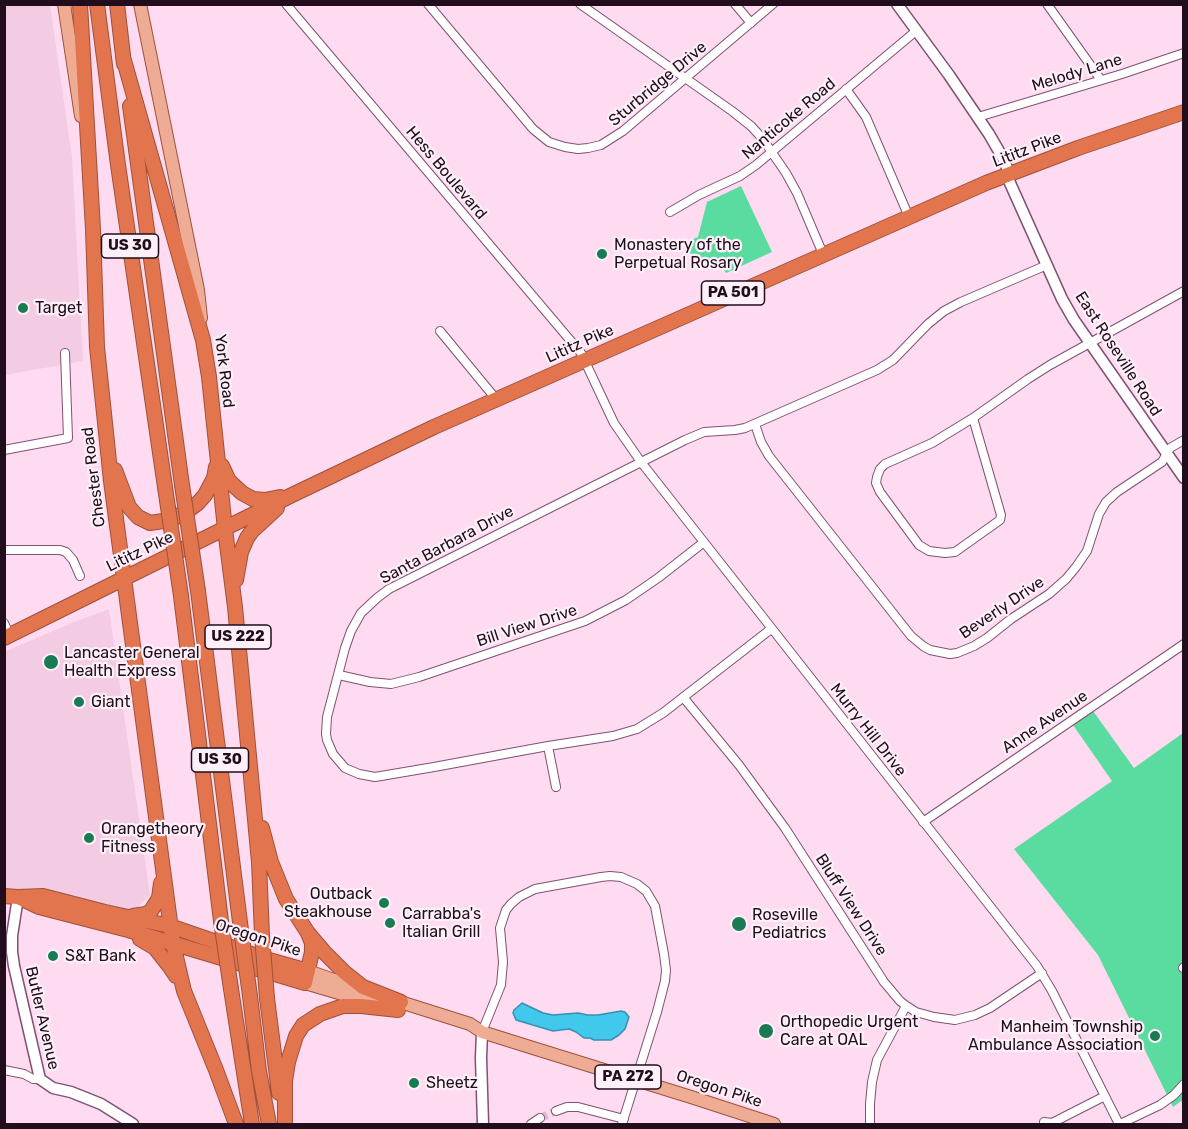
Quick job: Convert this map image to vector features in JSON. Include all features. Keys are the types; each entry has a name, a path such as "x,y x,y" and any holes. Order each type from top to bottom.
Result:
{"highway":[{"path":"80,4 89,167"},
{"name":"US 30","path":"97,4 118,165 181,596 221,921 252,1125"},
{"name":"US 30","path":"117,4 198,591 259,1071 268,1125"},
{"path":"123,57 203,340"},
{"name":"Lititz Pike","path":"6,632 123,580 432,427 823,254 1007,174 1184,112"},
{"name":"Chester Road","path":"89,167 98,347 106,442 170,926 184,991"},
{"name":"York Road","path":"203,340 218,450 248,746"},
{"path":"106,442 124,498 138,517 150,523 170,520 198,503 214,478 218,450"},
{"path":"218,450 225,473 235,489 242,494 253,499 265,500 292,495"},
{"path":"235,607 238,565 247,538 292,495"},
{"path":"105,587 114,565 118,538"},
{"path":"248,746 261,825 271,862 286,899 308,933 344,972 363,987 400,1006"},
{"name":"US 222","path":"248,746 259,862 267,998 284,1125"},
{"path":"161,851 161,890 155,905 151,911 127,924 144,942 155,948 171,966 184,991 236,1125"},
{"name":"Oregon Pike","path":"11,896 43,896 127,924 173,944 306,977"},
{"name":"Oregon Pike","path":"127,924 170,926 269,960 306,977"},
{"path":"306,977 312,952 312,943 308,933"},
{"path":"284,1125 288,1062 294,1041 303,1025 320,1014 344,1006 400,1006"}],"main road":[{"name":"Chester Road","path":"64,4 89,167"},
{"name":"York Road","path":"140,4 198,290 203,340"},
{"name":"Oregon Pike","path":"306,977 400,1006 469,1032 482,1032 774,1125"}],"street":[{"name":"Hess Boulevard","path":"286,4 581,353 584,360"},
{"name":"Sturbridge Drive","path":"428,4 533,129 543,138 557,145 578,149 601,145 623,131 773,4"},
{"path":"580,4 751,126 773,152 786,173 823,254"},
{"path":"735,4 751,23"},
{"name":"East Roseville Road","path":"897,4 978,117 1004,160 1007,174 1062,299 1089,342 1184,478"},
{"path":"1047,4 1101,80"},
{"name":"Nanticoke Road","path":"670,212 699,195 740,176 773,152 916,31"},
{"name":"Melody Lane","path":"978,117 1184,53"},
{"path":"846,89 866,117 909,217"},
{"name":"Santa Barbara Drive","path":"771,629 663,713 637,729 613,736 370,777 350,771 333,754 327,740 327,717 351,631 361,613 389,590 700,433 740,429 755,424 877,370 893,360 928,324 945,311 1047,265"},
{"path":"973,418 1001,515 1000,520 955,552 929,551 919,545 880,492 876,483 880,469 885,464 932,443 973,418 1028,379 1089,342 1184,291"},
{"path":"440,331 496,399"},
{"path":"4,450 68,438 65,353"},
{"name":"Murry Hill Drive","path":"584,360 614,423 641,462 1042,973 1119,1125"},
{"name":"Beverly Drive","path":"755,424 769,456 911,636 930,650 950,654 974,646 987,638 1049,594 1066,579 1087,551 1099,514 1107,502 1117,492 1162,462 1170,448 1184,440"},
{"name":"Bill View Drive","path":"339,675 391,684 419,677 585,621 626,600 704,542"},
{"path":"4,550 60,550 66,552 73,560 80,576"},
{"name":"Anne Avenue","path":"923,822 1184,644"},
{"name":"Bluff View Drive","path":"683,697 772,809 884,982 906,1006 925,1015 955,1020 990,1008 1042,973"},
{"path":"548,746 556,787"},
{"path":"483,1125 482,1032 501,985 503,962 500,928 506,910 519,897 535,889 606,876 627,879 646,891 655,906 666,970 660,1003 623,1122 578,1107 567,1107 556,1111"},
{"name":"Butler Avenue","path":"11,896 14,966 40,1079 53,1088 71,1092 101,1104 133,1125"},
{"path":"870,1125 872,1082 877,1060 906,1006"},
{"path":"4,1070 40,1079"},
{"path":"1119,1125 1160,1105 1182,1088"},
{"path":"1044,1122 1052,1124 1105,1096"},
{"path":"531,1125 540,1118"}],"shaded area":[{"path":"5,5 50,5 72,157 83,361 5,375"},
{"path":"109,609 150,895 134,911 5,889 4,652"}],"green space":[{"path":"741,186 772,252 726,273 716,260 703,258 694,262 686,242 698,237 707,202"},
{"path":"1093,711 1134,768 1183,733 1183,1103 1181,1101 1173,1107 1098,955 1014,849 1112,781 1073,725"}],"water":[{"path":"522,1003 553,1015 578,1013 598,1015 621,1011 629,1017 625,1029 619,1035 611,1040 594,1040 584,1038 569,1029 553,1031 516,1020 514,1010"}],"tunnel":[{"path":"540,1118 556,1111"}],"place":[{"name":"Monastery of the Perpetual Rosary","path":"602,254"},
{"name":"Target","path":"23,308"},
{"name":"Lancaster General Health Express","path":"51,662"},
{"name":"Giant","path":"79,702"},
{"name":"Orangetheory Fitness","path":"89,838"},
{"name":"Outback Steakhouse","path":"384,903"},
{"name":"Carrabba's Italian Grill","path":"390,923"},
{"name":"Roseville Pediatrics","path":"739,924"},
{"name":"S&T Bank","path":"53,956"},
{"name":"Orthopedic Urgent Care at OAL","path":"766,1031"},
{"name":"Manheim Township Ambulance Association","path":"1155,1036"},
{"name":"Sheetz","path":"414,1083"}]}
